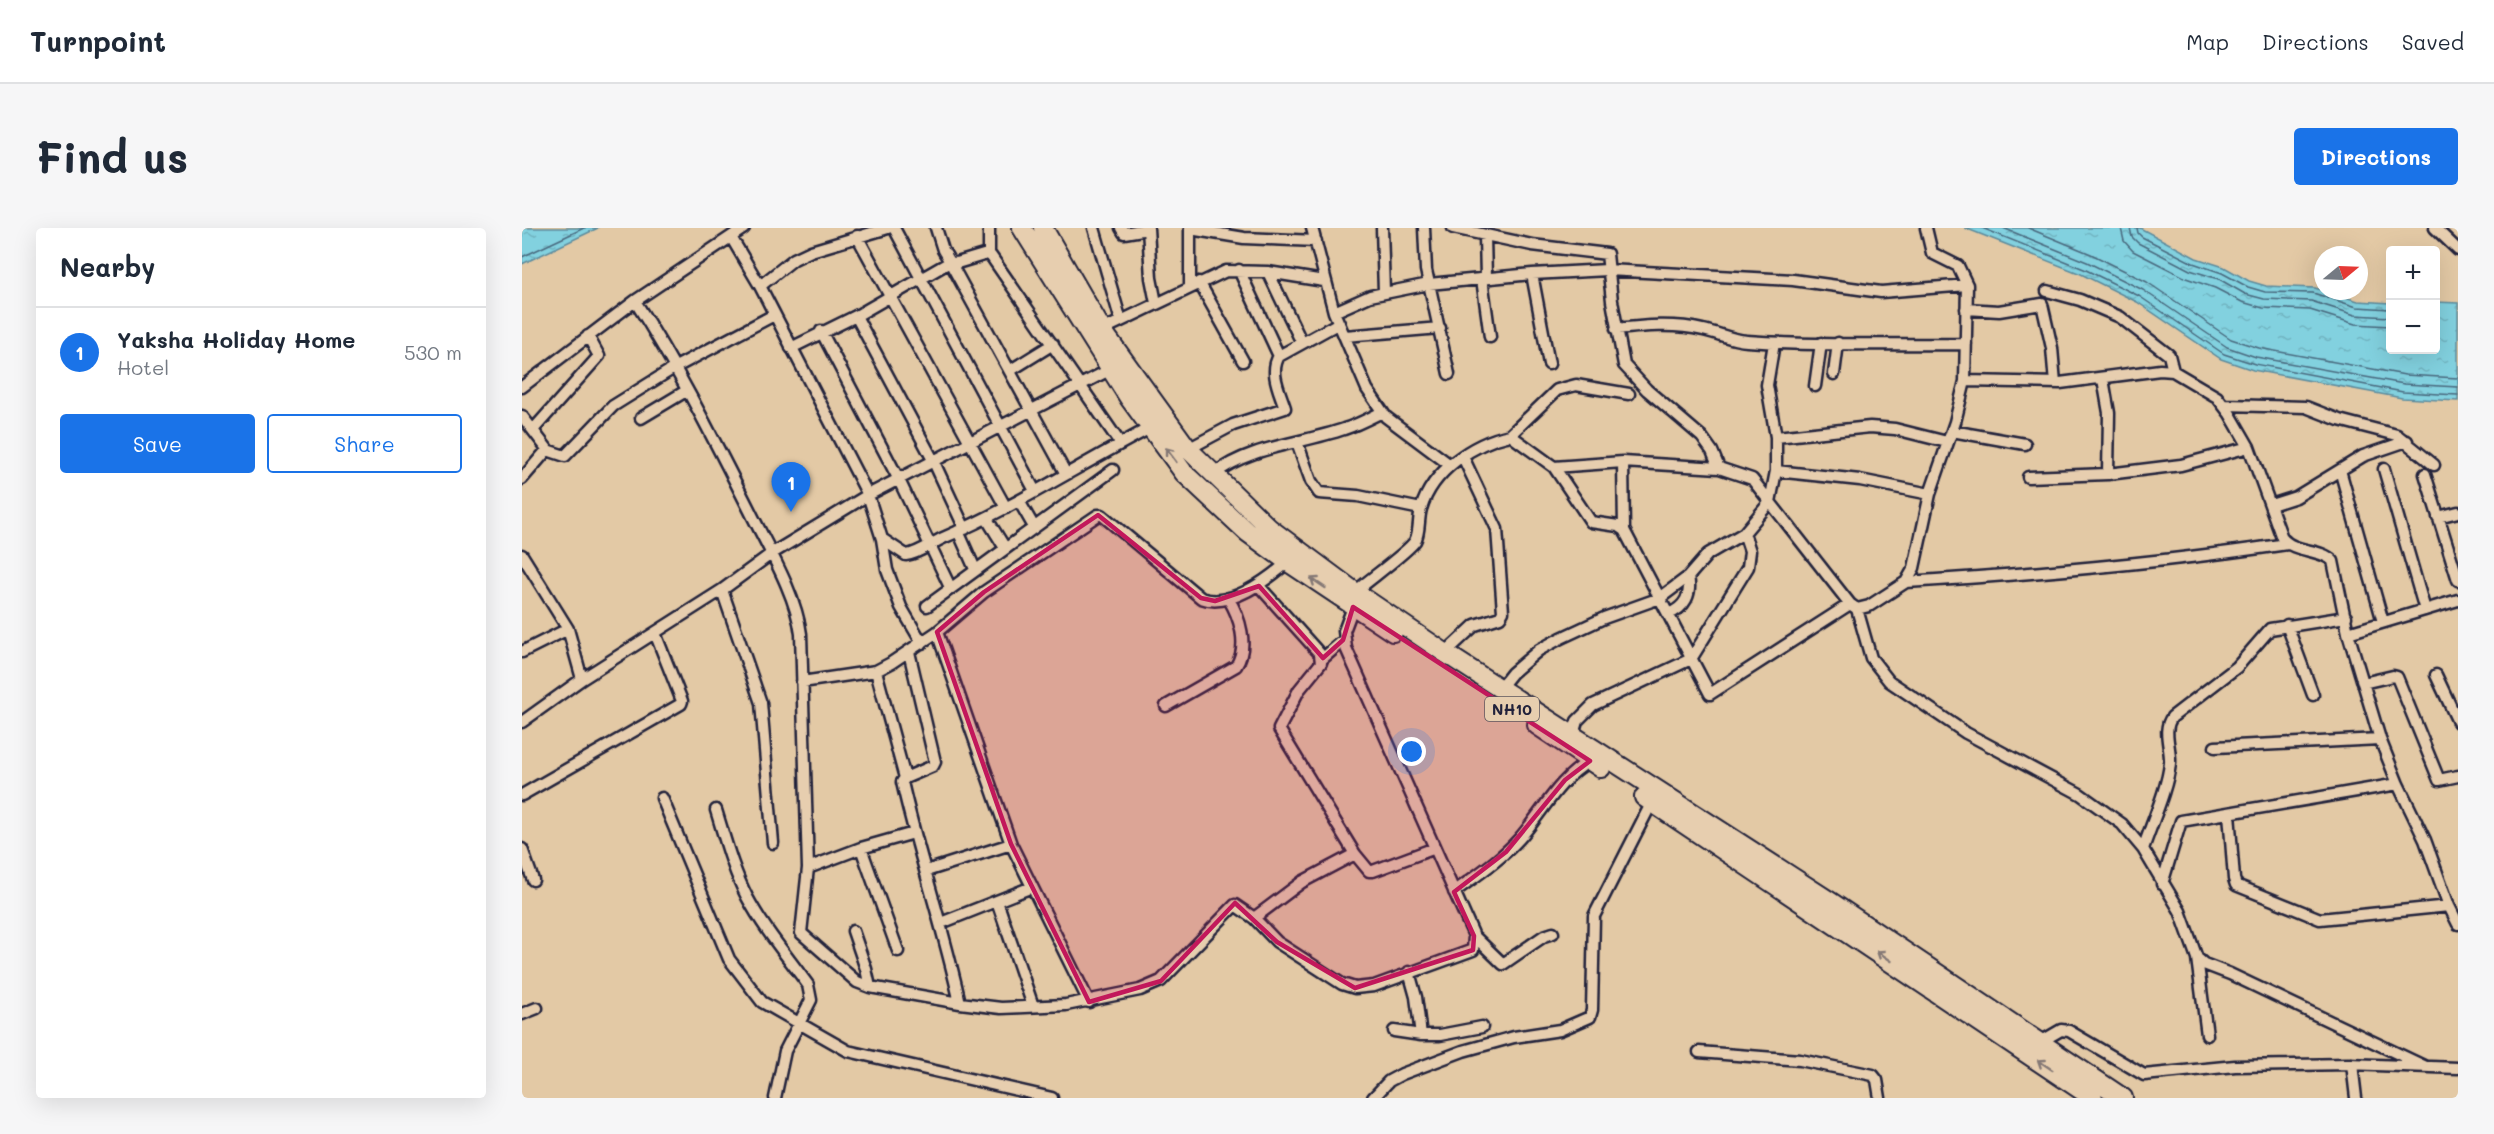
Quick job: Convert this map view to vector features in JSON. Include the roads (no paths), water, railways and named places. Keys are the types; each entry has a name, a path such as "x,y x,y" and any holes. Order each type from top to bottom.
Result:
{"highway":[{"name":"NH10","path":"1022,228 1150,428 1184,473 1226,515 1288,562 1354,599 1571,740 1590,761 2093,1098"},
{"path":"1043,228 1102,330 1188,449 1269,528 1354,599 1500,688 1571,740 1614,763 2042,1041 2123,1098"}],"street":[{"path":"522,387 635,301 744,228"},
{"path":"759,286 794,259 812,250 888,228"},
{"path":"894,228 1035,491"},
{"path":"936,228 943,250 1011,370 1066,474"},
{"path":"989,228 989,255 1120,443"},
{"path":"1094,228 1120,321"},
{"path":"1121,228 1124,232 1148,228 1151,278 1156,303"},
{"path":"1312,228 1324,281 1334,312 1367,389 1386,417 1450,465"},
{"path":"1382,228 1384,292"},
{"path":"1424,228 1426,270 1449,374"},
{"path":"1453,228 1532,245 1607,254 1616,329 1622,361 1626,369 1702,438 1712,451 1719,468"},
{"path":"1623,462 1624,530 1709,693 1713,694 1854,607 1869,606 1906,582 1914,568 1930,494 1952,431 1965,381 1967,285 1958,266 1932,253 1926,228"},
{"path":"2435,228 2458,250"},
{"path":"1243,361 1195,285 1190,229 1244,238 1316,241"},
{"path":"857,236 1006,508"},
{"path":"1485,236 1484,278 1490,337"},
{"path":"731,237 868,495 882,539 887,570 901,607 922,643"},
{"path":"790,348 856,316 950,262 957,263 989,255"},
{"path":"1239,270 1279,356"},
{"path":"1334,312 1370,296 1429,284 1532,274 1608,270 1793,280 1881,292 1967,285"},
{"path":"1102,330 1226,271 1268,272 1324,281"},
{"path":"1268,272 1302,343"},
{"path":"1532,274 1549,364"},
{"path":"2047,291 2080,300 2120,317 2169,355 2173,371"},
{"path":"635,301 699,412 771,554 799,623 808,868 802,935 857,982 870,987 960,1004 1001,1008 1089,1002 1140,990 1161,981 1233,905 1238,905 1254,918 1277,942 1342,984 1355,988 1374,986 1473,951 1474,936"},
{"path":"1966,309 1999,311 2042,304 2052,348 2055,383"},
{"path":"522,416 548,450 565,456 613,406 674,368 774,315"},
{"path":"856,316 933,460 975,569"},
{"path":"1188,449 1227,428 1286,408 1275,374 1274,363 1279,356 1339,323"},
{"path":"1616,329 1684,327 1735,340 1774,343 1966,344"},
{"path":"1345,336 1440,328"},
{"path":"821,331 898,478 950,587"},
{"path":"533,430 599,356 588,336"},
{"path":"1500,688 1512,673 1539,650 1604,618 1660,598 1688,577 1708,554 1744,533 1770,502 1776,471 1776,437 1767,385 1774,343"},
{"path":"1815,386 1821,343"},
{"path":"1834,374 1838,343"},
{"path":"1011,370 1053,344"},
{"path":"522,722 582,679 722,590 771,554 868,495 1080,383 1111,369"},
{"path":"1965,381 2055,383 2103,379 2160,370 2173,371 2217,396 2225,405 2249,447 2282,538 2287,544"},
{"path":"2103,379 2109,413 2108,474"},
{"path":"1553,933 1544,936 1503,964 1474,936 1344,640 1344,631 1354,599 1414,541 1421,508 1430,487 1450,465 1491,442 1510,435 1550,394 1563,388 1576,385 1629,394"},
{"path":"641,418 686,390"},
{"path":"2225,405 2300,406 2397,435 2434,465"},
{"path":"1213,475 1238,460 1344,429 1382,412"},
{"path":"1776,437 1870,427 1895,429 1947,442"},
{"path":"882,539 908,556 987,519 1150,428"},
{"path":"1952,431 2025,444"},
{"path":"1510,435 1554,467 1591,522 1618,526 1624,530"},
{"path":"2271,505 2296,497 2363,456 2407,441"},
{"path":"1297,442 1311,481 1319,493 1358,496 1421,508"},
{"path":"2028,477 2108,474 2181,465 2249,447"},
{"path":"522,479 548,450"},
{"path":"1445,653 1475,625 1500,617 1503,612 1497,529 1462,458"},
{"path":"1554,467 1623,462 1719,468 1752,480 1854,607 1871,658 1889,681 1966,733 2032,767 2103,809 2122,824 2143,849 2180,911 2196,958 2207,1035"},
{"path":"2384,469 2425,610"},
{"path":"927,606 1113,470"},
{"path":"2340,470 2384,622"},
{"path":"1776,471 1870,482 1930,494"},
{"path":"2425,474 2458,580"},
{"path":"1019,501 1034,527"},
{"path":"2438,517 2458,512"},
{"path":"802,682 876,671 922,643 984,592 1100,514 1201,598 1215,601 1259,586 1288,562"},
{"path":"987,519 1005,548"},
{"path":"1571,740 1577,721 1593,705 1691,659 1748,567 1750,551 1744,533"},
{"path":"1906,582 2026,575 2287,544 2326,555 2333,561 2348,633 2380,739 2398,784 2425,840 2458,924"},
{"path":"522,555 568,629 582,679"},
{"path":"1668,614 1678,611 1687,598 1691,589 1688,577"},
{"path":"1259,586 1306,636 1320,654 1321,660"},
{"path":"722,590 761,703 773,843"},
{"path":"1166,706 1236,666 1239,661 1241,655 1240,622 1228,598"},
{"path":"2348,633 2458,600"},
{"path":"2143,849 2169,766 2167,727 2169,722 2237,667 2267,631 2346,617"},
{"path":"2287,626 2313,695"},
{"path":"522,652 568,629"},
{"path":"937,632 1011,844 1089,1002"},
{"path":"522,795 681,704 682,701 655,633"},
{"path":"1344,640 1321,660 1299,690 1279,729 1355,854 1369,870 1373,871 1435,848"},
{"path":"909,652 934,762 933,766 905,778 902,782 914,833 941,923 960,1004"},
{"path":"876,671 905,778"},
{"path":"2436,675 2458,722"},
{"path":"2363,683 2397,677 2439,780 2458,776"},
{"path":"2215,747 2380,739"},
{"path":"1454,892 1506,852 1576,768 1590,761"},
{"path":"2162,884 2180,821 2398,784"},
{"path":"662,798 729,959 762,1002 849,1051 1052,1098"},
{"path":"1373,1098 1389,1081 1402,1074 1463,1051 1514,1037 1560,1030 1590,1017 1594,916 1652,802"},
{"path":"716,810 736,871 747,896 767,931 810,988 812,1000 785,1051 775,1098"},
{"path":"2229,813 2234,879 2236,885 2253,894 2320,920 2453,907"},
{"path":"808,868 861,848 914,833"},
{"path":"926,871 1011,844"},
{"path":"861,848 898,951"},
{"path":"522,849 532,880"},
{"path":"1254,918 1302,882 1355,854"},
{"path":"941,923 1032,886"},
{"path":"998,901 1033,1006"},
{"path":"853,931 870,987"},
{"path":"2196,958 2204,964 2426,1067"},
{"path":"1409,972 1416,997 1421,1035"},
{"path":"522,1014 537,1008"},
{"path":"1395,1031 1440,1035 1482,1027"},
{"path":"2042,1041 2061,1030 2069,1031 2144,1074 2235,1066 2352,1064 2458,1068"},
{"path":"1699,1052 1800,1060 1874,1075 1880,1098"},
{"path":"2352,1064 2356,1098"}],"water":[{"path":"522,228 598,228 522,264"},
{"path":"1965,228 2140,228 2196,258 2224,267 2249,281 2266,286 2314,288 2314,300 2386,303 2386,354 2440,354 2440,302 2458,303 2458,401 2402,398 2253,370 2221,359 2137,302 2081,274"}],"place":[{"name":"Yaksha Holiday Home","path":"791,512"}]}
